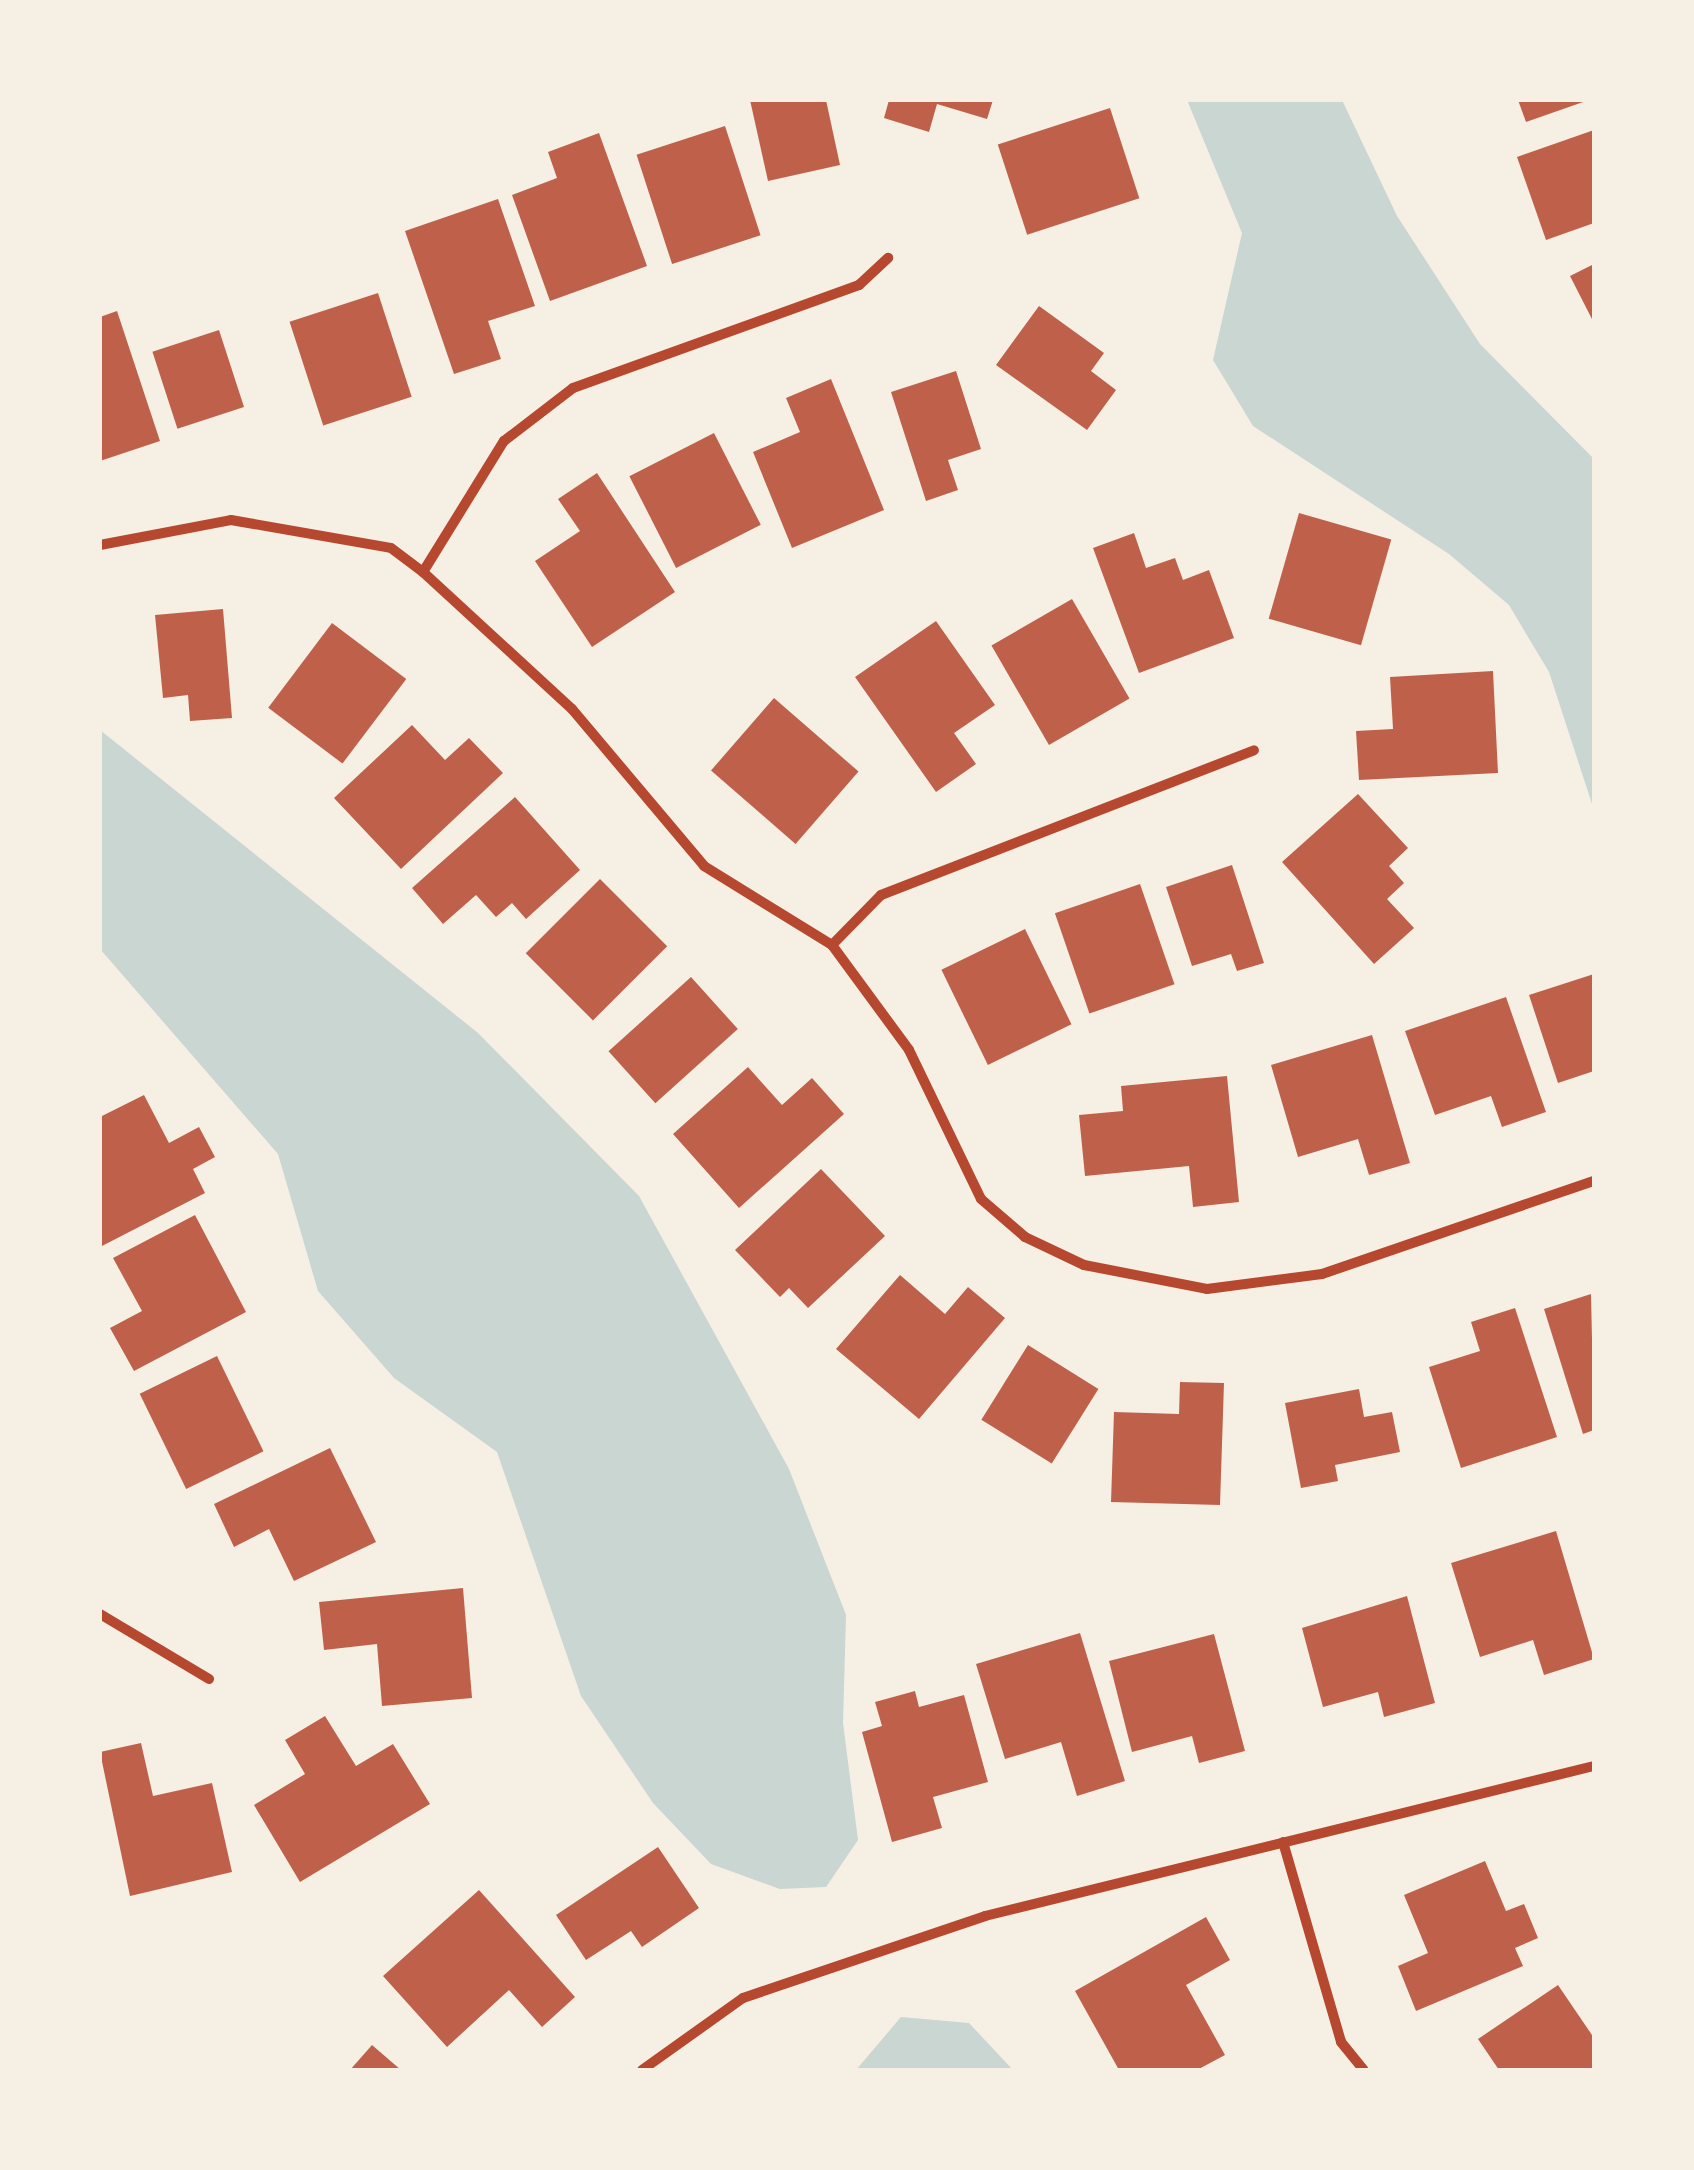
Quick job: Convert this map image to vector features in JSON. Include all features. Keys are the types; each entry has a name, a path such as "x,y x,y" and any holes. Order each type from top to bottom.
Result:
{"street":[{"path":"423,572 504,442 573,388 859,285 888,258"},
{"path":"100,545 230,520 390,548 423,572 572,709 704,866 832,945 909,1050 981,1198 1025,1237 1084,1264 1206,1289 1322,1274 1594,1181"},
{"path":"832,945 881,895 1254,750"},
{"path":"100,1614 208,1679"},
{"path":"642,2070 743,1998 986,1916 1594,1766"},
{"path":"1283,1842 1341,2042 1364,2070"}],"shaded area":[{"path":"1187,100 1342,100 1397,216 1480,344 1594,459 1594,810 1549,672 1509,605 1449,554 1253,426 1213,360 1242,233"},
{"path":"100,730 478,1033 639,1196 789,1469 846,1615 843,1723 858,1840 826,1887 780,1889 711,1864 653,1803 581,1696 497,1452 394,1378 318,1291 278,1154 100,949"},
{"path":"901,2017 969,2023 1013,2070 856,2070"}],"building":[{"path":"750,100 826,100 840,165 768,181"},
{"path":"889,100 993,100 987,119 937,104 929,132 884,118"},
{"path":"1518,100 1586,100 1586,101 1526,122"},
{"path":"1110,108 1139,198 1027,235 998,144"},
{"path":"725,126 761,235 672,264 637,155"},
{"path":"1594,130 1594,223 1546,240 1517,157"},
{"path":"599,133 647,266 550,301 512,195 557,178 548,152"},
{"path":"498,199 535,306 488,321 501,359 454,374 405,231"},
{"path":"1594,264 1594,323 1570,276"},
{"path":"378,293 412,397 323,425 290,322"},
{"path":"1039,306 1104,353 1091,371 1116,390 1087,430 996,365"},
{"path":"117,311 160,441 100,461 100,317"},
{"path":"219,330 244,407 177,429 152,352"},
{"path":"956,371 981,449 948,460 958,490 926,501 891,392"},
{"path":"831,379 884,510 792,548 753,452 800,432 786,398"},
{"path":"714,433 761,525 676,568 629,476"},
{"path":"597,473 675,592 592,647 535,561 580,531 558,499"},
{"path":"1299,513 1391,539 1361,645 1269,619"},
{"path":"1134,533 1146,568 1175,558 1183,580 1209,570 1234,638 1139,673 1093,548"},
{"path":"1072,599 1130,699 1049,745 991,646"},
{"path":"223,609 232,718 190,721 188,695 163,698 155,615"},
{"path":"936,621 995,705 954,733 976,764 936,792 855,677"},
{"path":"332,623 406,679 342,764 268,708"},
{"path":"1493,671 1498,773 1359,780 1356,731 1393,729 1390,677"},
{"path":"774,698 859,771 796,844 711,770"},
{"path":"412,725 445,760 469,738 503,773 401,869 334,798"},
{"path":"1358,794 1408,848 1389,866 1404,883 1387,899 1414,928 1374,964 1282,862"},
{"path":"515,797 580,870 526,919 512,903 496,917 476,895 443,924 412,888"},
{"path":"1232,865 1264,963 1237,971 1231,954 1192,966 1166,887"},
{"path":"600,879 667,946 593,1020 526,953"},
{"path":"1140,884 1175,984 1089,1014 1055,913"},
{"path":"1025,929 1071,1024 988,1065 941,970"},
{"path":"1594,974 1594,1071 1558,1083 1529,995"},
{"path":"691,977 738,1029 655,1103 609,1051"},
{"path":"1506,997 1546,1112 1502,1127 1491,1096 1435,1115 1405,1031"},
{"path":"1372,1035 1410,1163 1369,1175 1358,1139 1298,1157 1271,1065"},
{"path":"748,1067 782,1105 812,1078 844,1114 739,1208 673,1134"},
{"path":"1227,1076 1239,1202 1193,1207 1189,1166 1085,1176 1079,1115 1123,1111 1121,1086"},
{"path":"144,1095 169,1143 199,1127 215,1157 193,1169 205,1193 100,1247 100,1117"},
{"path":"821,1169 885,1236 808,1308 789,1288 780,1297 735,1250"},
{"path":"195,1215 246,1312 134,1371 110,1328 142,1311 113,1258"},
{"path":"900,1275 945,1314 968,1287 1005,1318 919,1419 836,1349"},
{"path":"1591,1294 1594,1430 1583,1434 1544,1309"},
{"path":"1515,1308 1557,1437 1461,1468 1429,1367 1480,1351 1471,1322"},
{"path":"1028,1345 1098,1389 1052,1464 981,1420"},
{"path":"217,1356 263,1451 186,1489 140,1394"},
{"path":"1180,1382 1224,1383 1220,1505 1111,1502 1114,1412 1179,1414"},
{"path":"1359,1389 1364,1417 1392,1412 1400,1452 1335,1465 1338,1481 1301,1488 1285,1403"},
{"path":"330,1448 376,1542 294,1581 269,1529 234,1547 214,1504"},
{"path":"1556,1531 1594,1659 1544,1675 1533,1640 1480,1657 1451,1563"},
{"path":"463,1588 472,1698 382,1706 377,1644 324,1650 319,1602"},
{"path":"1407,1596 1435,1703 1384,1717 1378,1692 1323,1707 1302,1628"},
{"path":"1080,1633 1125,1781 1077,1796 1061,1742 1005,1759 976,1664"},
{"path":"1214,1634 1245,1751 1199,1763 1192,1736 1132,1752 1109,1661"},
{"path":"915,1691 919,1707 964,1695 988,1782 933,1797 942,1828 892,1842 862,1732 882,1726 875,1702"},
{"path":"325,1716 356,1766 393,1744 430,1804 300,1882 254,1805 305,1774 285,1740"},
{"path":"141,1743 153,1796 212,1783 232,1872 130,1896 100,1752"},
{"path":"658,1847 699,1908 642,1947 631,1931 586,1960 556,1915"},
{"path":"1485,1861 1506,1911 1524,1904 1538,1938 1515,1948 1523,1966 1416,2011 1398,1966 1428,1953 1404,1895"},
{"path":"479,1890 575,1997 542,2027 509,1990 447,2047 383,1976"},
{"path":"1206,1917 1230,1960 1186,1985 1225,2055 1197,2070 1119,2070 1075,1991"},
{"path":"1558,1985 1594,2038 1594,2070 1499,2070 1478,2039"},
{"path":"372,2045 401,2070 350,2070"}]}
